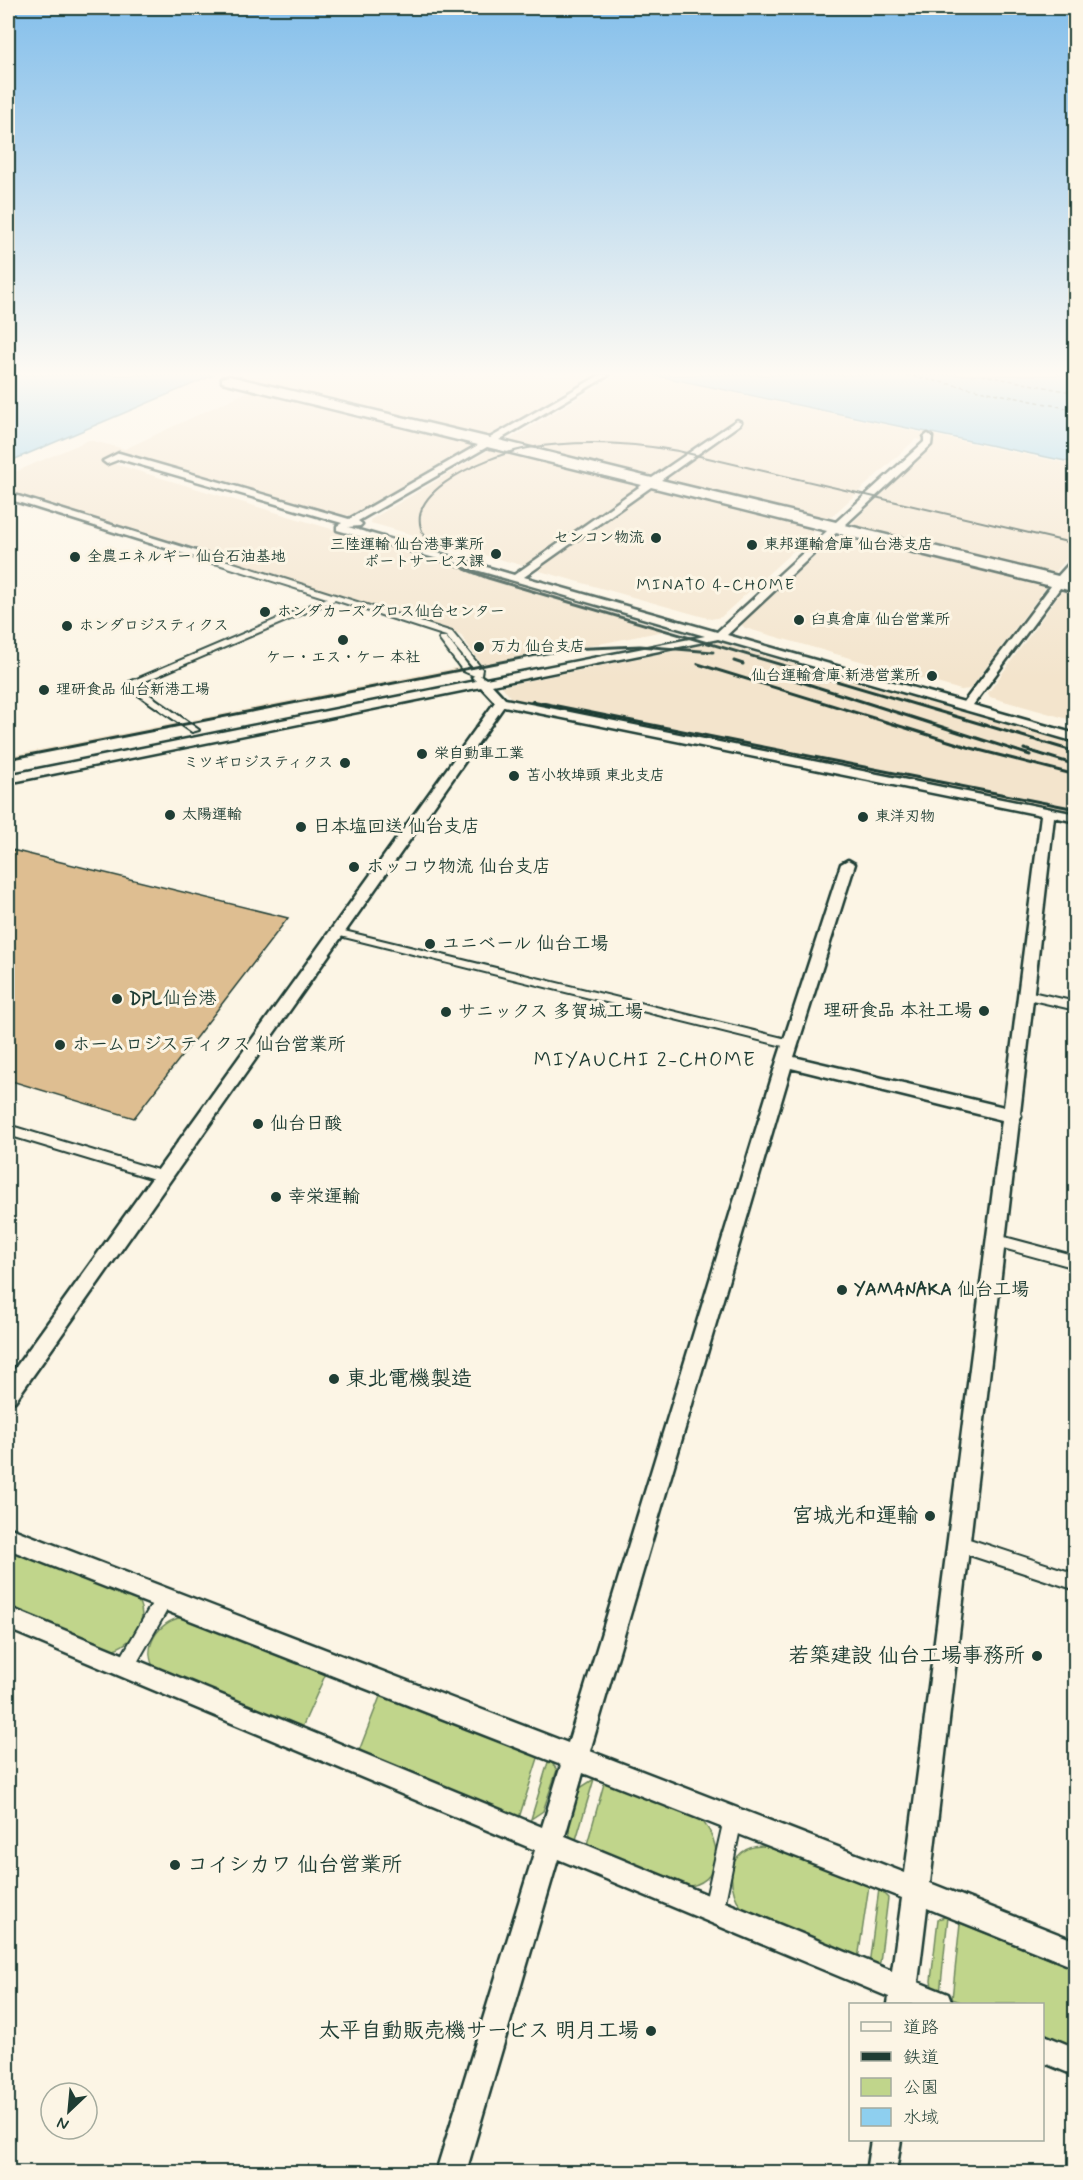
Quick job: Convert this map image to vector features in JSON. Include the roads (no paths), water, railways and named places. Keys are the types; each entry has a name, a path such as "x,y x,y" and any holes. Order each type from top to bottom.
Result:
{"street":[{"path":"165,477 526,572 970,703 1076,738"},
{"path":"187,477 516,578 700,631"},
{"path":"348,526 432,477"},
{"path":"631,477 1076,587"},
{"path":"516,578 659,477"},
{"path":"833,527 884,477"},
{"path":"8,768 195,730 481,679 722,630 889,477"},
{"path":"8,496 218,561 239,573 331,599 441,637 466,669 481,679 501,702 1076,818"},
{"path":"970,703 1076,559"},
{"path":"195,730 129,685 331,599"},
{"path":"8,779 700,631 722,630"},
{"path":"8,1394 501,702"},
{"path":"970,703 1076,727"},
{"path":"903,1997 1013,1116 1048,813"},
{"path":"451,2172 788,1052 848,864"},
{"path":"336,932 788,1052 1013,1116"},
{"path":"1027,995 1076,1006"},
{"path":"8,1130 164,1177"},
{"path":"997,1241 1076,1262"},
{"path":"8,1538 916,1890 1076,1955"},
{"path":"960,1544 1076,1582"},
{"path":"125,1667 164,1599"},
{"path":"8,1618 712,1912 903,1997 933,2003"},
{"path":"712,1912 733,1819"},
{"path":"1044,2049 1076,2062"},
{"path":"882,2172 885,2141"}],"railway":[{"path":"455,477 429,498 420,514 422,532 438,550 467,570"},
{"path":"788,477 1076,544"},
{"path":"467,570 488,578 1076,752"},
{"path":"8,759 567,649 640,646 713,652"},
{"path":"734,661 743,664"},
{"path":"698,664 971,748 1076,775"},
{"path":"770,672 1030,755"},
{"path":"532,701 1076,809"},
{"path":"1024,749 1076,765"}],"place":[{"name":"センコン物流","path":"656,538"},
{"name":"東邦運輸倉庫 仙台港支店","path":"752,545"},
{"name":"三陸運輸 仙台港事業所 ポートサービス課","path":"496,554"},
{"name":"全農エネルギー 仙台石油基地","path":"75,557"},
{"name":"ホンダカーズ グロス仙台センター","path":"265,612"},
{"name":"臼真倉庫 仙台営業所","path":"799,620"},
{"name":"ホンダロジスティクス","path":"67,626"},
{"name":"ケー・エス・ケー 本社","path":"343,640"},
{"name":"万力 仙台支店","path":"479,647"},
{"name":"仙台運輸倉庫 新港営業所","path":"932,676"},
{"name":"理研食品 仙台新港工場","path":"44,690"},
{"name":"栄自動車工業","path":"422,754"},
{"name":"ミツギロジスティクス","path":"345,763"},
{"name":"苫小牧埠頭 東北支店","path":"514,776"},
{"name":"太陽運輸","path":"170,815"},
{"name":"東洋刃物","path":"863,817"},
{"name":"日本塩回送 仙台支店","path":"301,827"},
{"name":"ホッコウ物流 仙台支店","path":"354,867"},
{"name":"ユニベール 仙台工場","path":"430,944"},
{"name":"DPL仙台港","path":"117,999"},
{"name":"理研食品 本社工場","path":"984,1011"},
{"name":"サニックス 多賀城工場","path":"446,1012"},
{"name":"ホームロジスティクス 仙台営業所","path":"60,1045"},
{"name":"仙台日酸","path":"258,1124"},
{"name":"幸栄運輸","path":"276,1197"},
{"name":"YAMANAKA 仙台工場","path":"842,1290"},
{"name":"東北電機製造","path":"334,1379"},
{"name":"宮城光和運輸","path":"930,1516"},
{"name":"若築建設 仙台工場事務所","path":"1037,1656"},
{"name":"コイシカワ 仙台営業所","path":"175,1865"},
{"name":"太平自動販売機サービス 明月工場","path":"651,2031"}],"district":[{"name":"MINATO 4-CHOME","path":"716,585"},
{"name":"MIYAUCHI 2-CHOME","path":"645,1060"}]}
